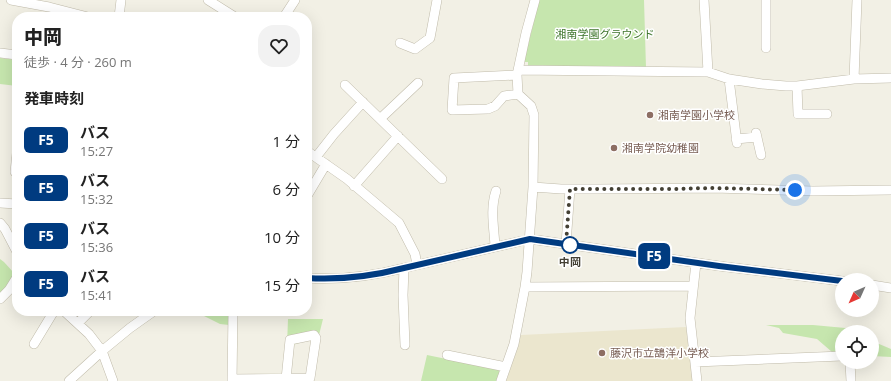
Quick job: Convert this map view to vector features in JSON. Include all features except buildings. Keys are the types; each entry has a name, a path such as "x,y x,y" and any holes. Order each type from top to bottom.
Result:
{"street":[{"path":"11,0 68,12"},
{"path":"120,12 121,0"},
{"path":"208,0 227,12"},
{"path":"287,12 295,0"},
{"path":"400,43 415,49 430,38 437,0"},
{"path":"501,381 514,344 525,287 530,239 533,186 534,115 531,106 518,94 517,73 535,0"},
{"path":"704,0 708,72"},
{"path":"766,0 766,48"},
{"path":"854,79 857,0"},
{"path":"0,53 12,54"},
{"path":"518,94 504,96 495,106 488,109 452,110 454,78 517,73 708,72 729,79 762,84 797,86 854,79 891,78"},
{"path":"729,79 736,141 756,135 761,155"},
{"path":"381,118 418,83"},
{"path":"345,84 442,178"},
{"path":"797,86 798,114 827,114"},
{"path":"316,157 334,134 363,102"},
{"path":"354,186 398,136"},
{"path":"312,154 347,179 399,223 415,254 417,264"},
{"path":"312,188 326,164"},
{"path":"533,186 570,189 714,188 813,191 891,190"},
{"path":"566,244 570,189"},
{"path":"495,246 492,209 496,191"},
{"path":"0,203 12,204"},
{"path":"0,223 12,242"},
{"path":"312,278 326,279 385,273 417,264 530,239 696,263 835,280"},
{"path":"696,263 690,318 698,381"},
{"path":"404,268 403,295 405,346"},
{"path":"0,299 12,285"},
{"path":"525,287 693,286"},
{"path":"879,286 891,288"},
{"path":"34,344 51,316"},
{"path":"69,316 89,334 102,351 113,381"},
{"path":"78,324 85,316"},
{"path":"69,381 102,351 147,316"},
{"path":"233,316 232,380 286,379 310,378 316,338 314,335 290,340 286,379"},
{"path":"447,355 506,367"},
{"path":"695,362 835,356"},
{"path":"850,369 851,381"}],"shaded area":[{"name":"藤沢市立鵠洋小学校","path":"686,327 693,381 506,381 521,335"}],"green space":[{"name":"湘南学園グラウンド","path":"539,0 644,0 646,68 528,66 528,62 524,62"},
{"path":"0,58 12,59 12,85 0,84"},
{"path":"0,259 12,271 12,277 7,287 0,295"},
{"path":"204,316 230,316 229,325 220,324"},
{"path":"288,319 323,319 319,335 287,346"},
{"path":"766,325 813,325 835,327 835,353 832,352 817,339 783,333 779,328"},
{"path":"879,344 891,349 891,357 879,356"},
{"path":"427,355 500,370 497,381 421,381"}],"bus line":[{"name":"F5","path":"312,278 326,279 385,273 503,244 530,239 719,266 835,280"}],"place":[{"name":"湘南学園小学校","path":"650,115"},
{"name":"湘南学院幼稚園","path":"614,148"},
{"name":"中岡","path":"570,245"},
{"name":"藤沢市立鵠洋小学校","path":"602,353"}],"route":[{"path":"570,245 566,244 570,189 714,188 795,190"}]}
